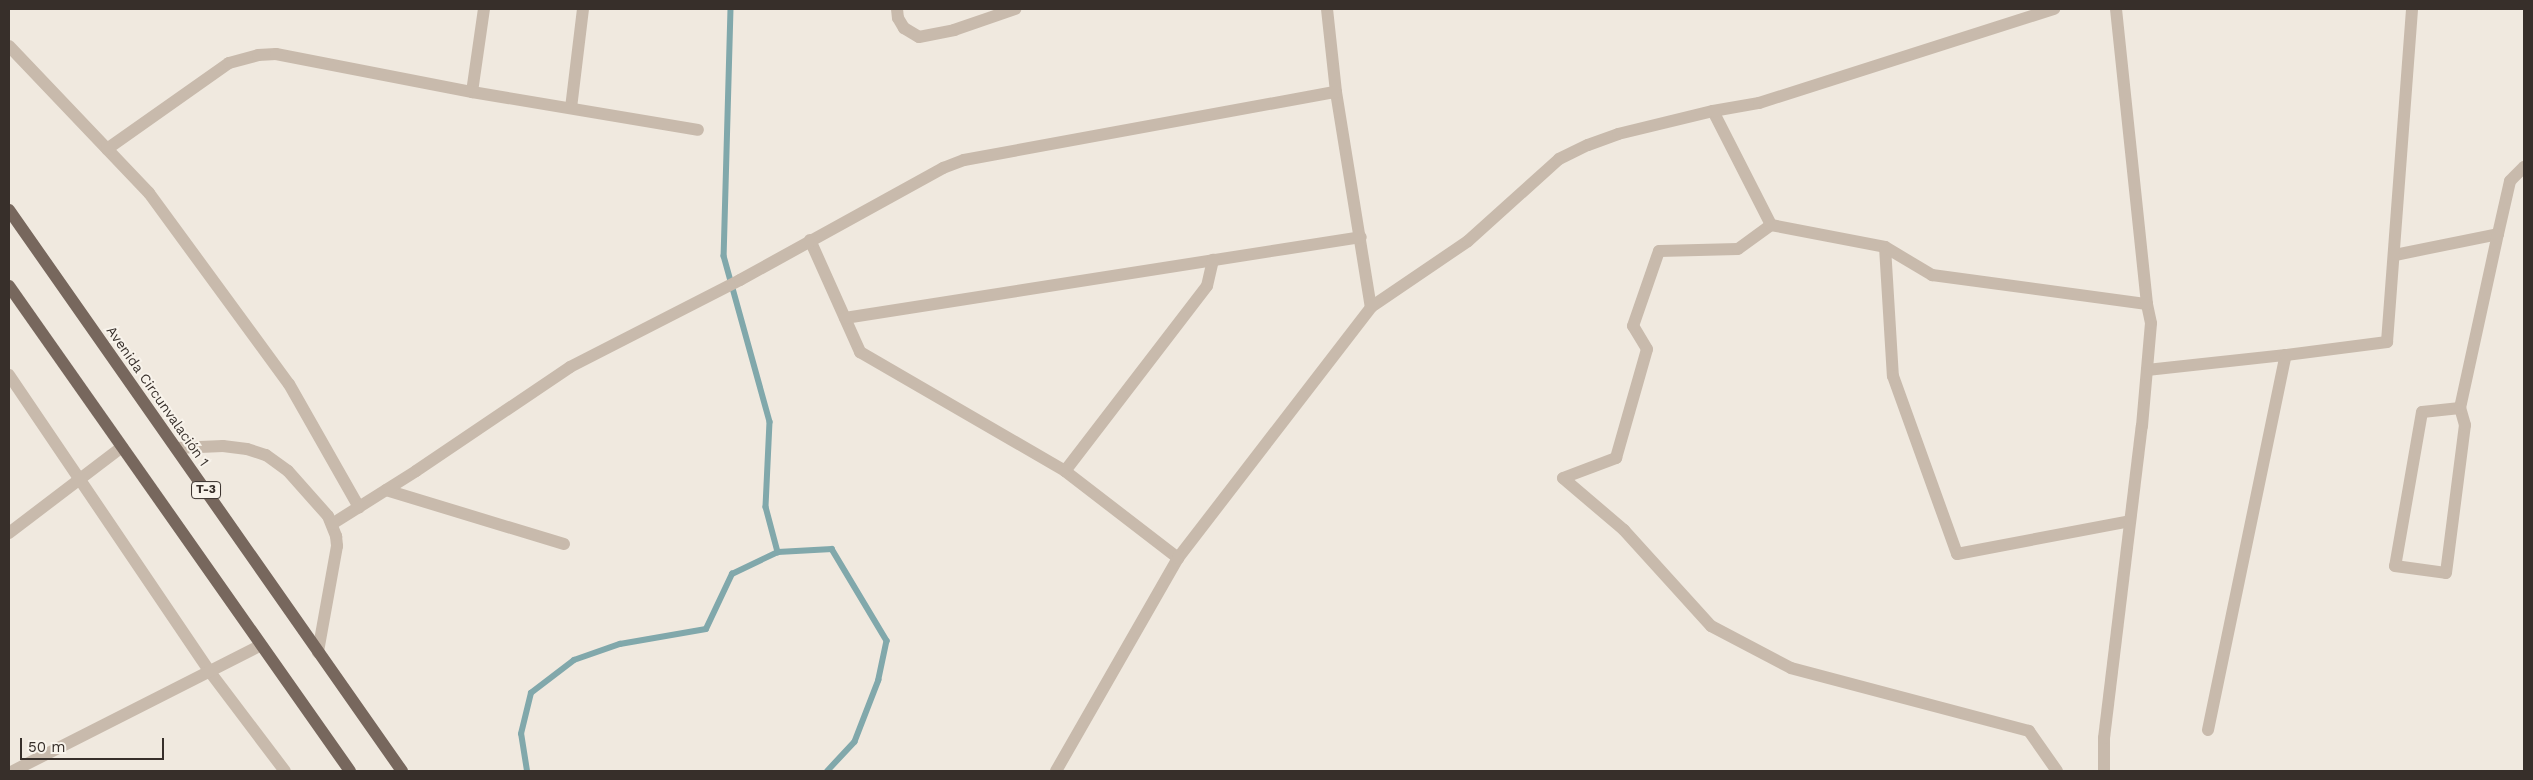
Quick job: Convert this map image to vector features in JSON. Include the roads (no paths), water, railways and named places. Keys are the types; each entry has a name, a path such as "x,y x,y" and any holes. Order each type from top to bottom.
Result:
{"main road":[{"name":"Avenida Circunvalación 1","path":"9,210 402,771"},
{"path":"9,286 350,771"}],"street":[{"path":"472,92 484,9"},
{"path":"571,108 583,9"},
{"path":"897,9 898,18 904,28 919,37 954,30 1015,9"},
{"path":"1327,9 1336,92 1371,307"},
{"path":"1060,770 1178,558 1371,307 1468,241 1559,159 1588,145 1618,134 1713,111 1759,103 2054,9"},
{"path":"2104,771 2104,738 2151,323 2147,304 2116,9"},
{"path":"2147,370 2387,342 2412,9"},
{"path":"9,46 149,193 289,384 359,506"},
{"path":"107,148 230,63 258,55 276,54 472,92 698,130"},
{"path":"332,524 570,367 740,280 944,168 964,160 1336,92"},
{"path":"1713,111 1771,225"},
{"path":"2460,408 2422,412 2395,566 2446,573 2465,425 2460,408 2510,181 2524,167"},
{"path":"2056,771 2029,731 1791,668 1710,626 1624,530 1563,478 1616,458 1647,349 1633,326 1659,252 1738,249 1771,225 1885,247 1932,275 2147,304"},
{"path":"2395,255 2498,234"},
{"path":"845,318 1361,237"},
{"path":"810,240 860,352 1065,471 1178,558"},
{"path":"1885,247 1893,376 1957,554 2130,521"},
{"path":"1065,471 1207,286 1214,260"},
{"path":"2208,730 2286,355"},
{"path":"9,375 210,672 285,771"},
{"path":"176,448 224,446 247,449 266,455 288,470 309,493 332,524 337,546 318,652"},
{"path":"9,533 122,447"},
{"path":"386,490 564,544"},
{"path":"13,771 261,645"}],"waterway":[{"path":"731,9 724,256 770,422 766,507 778,552 832,549 887,641 879,680 855,742 828,771"},
{"path":"527,771 521,734 531,693 574,660 620,644 706,629 732,574 778,552"}]}
